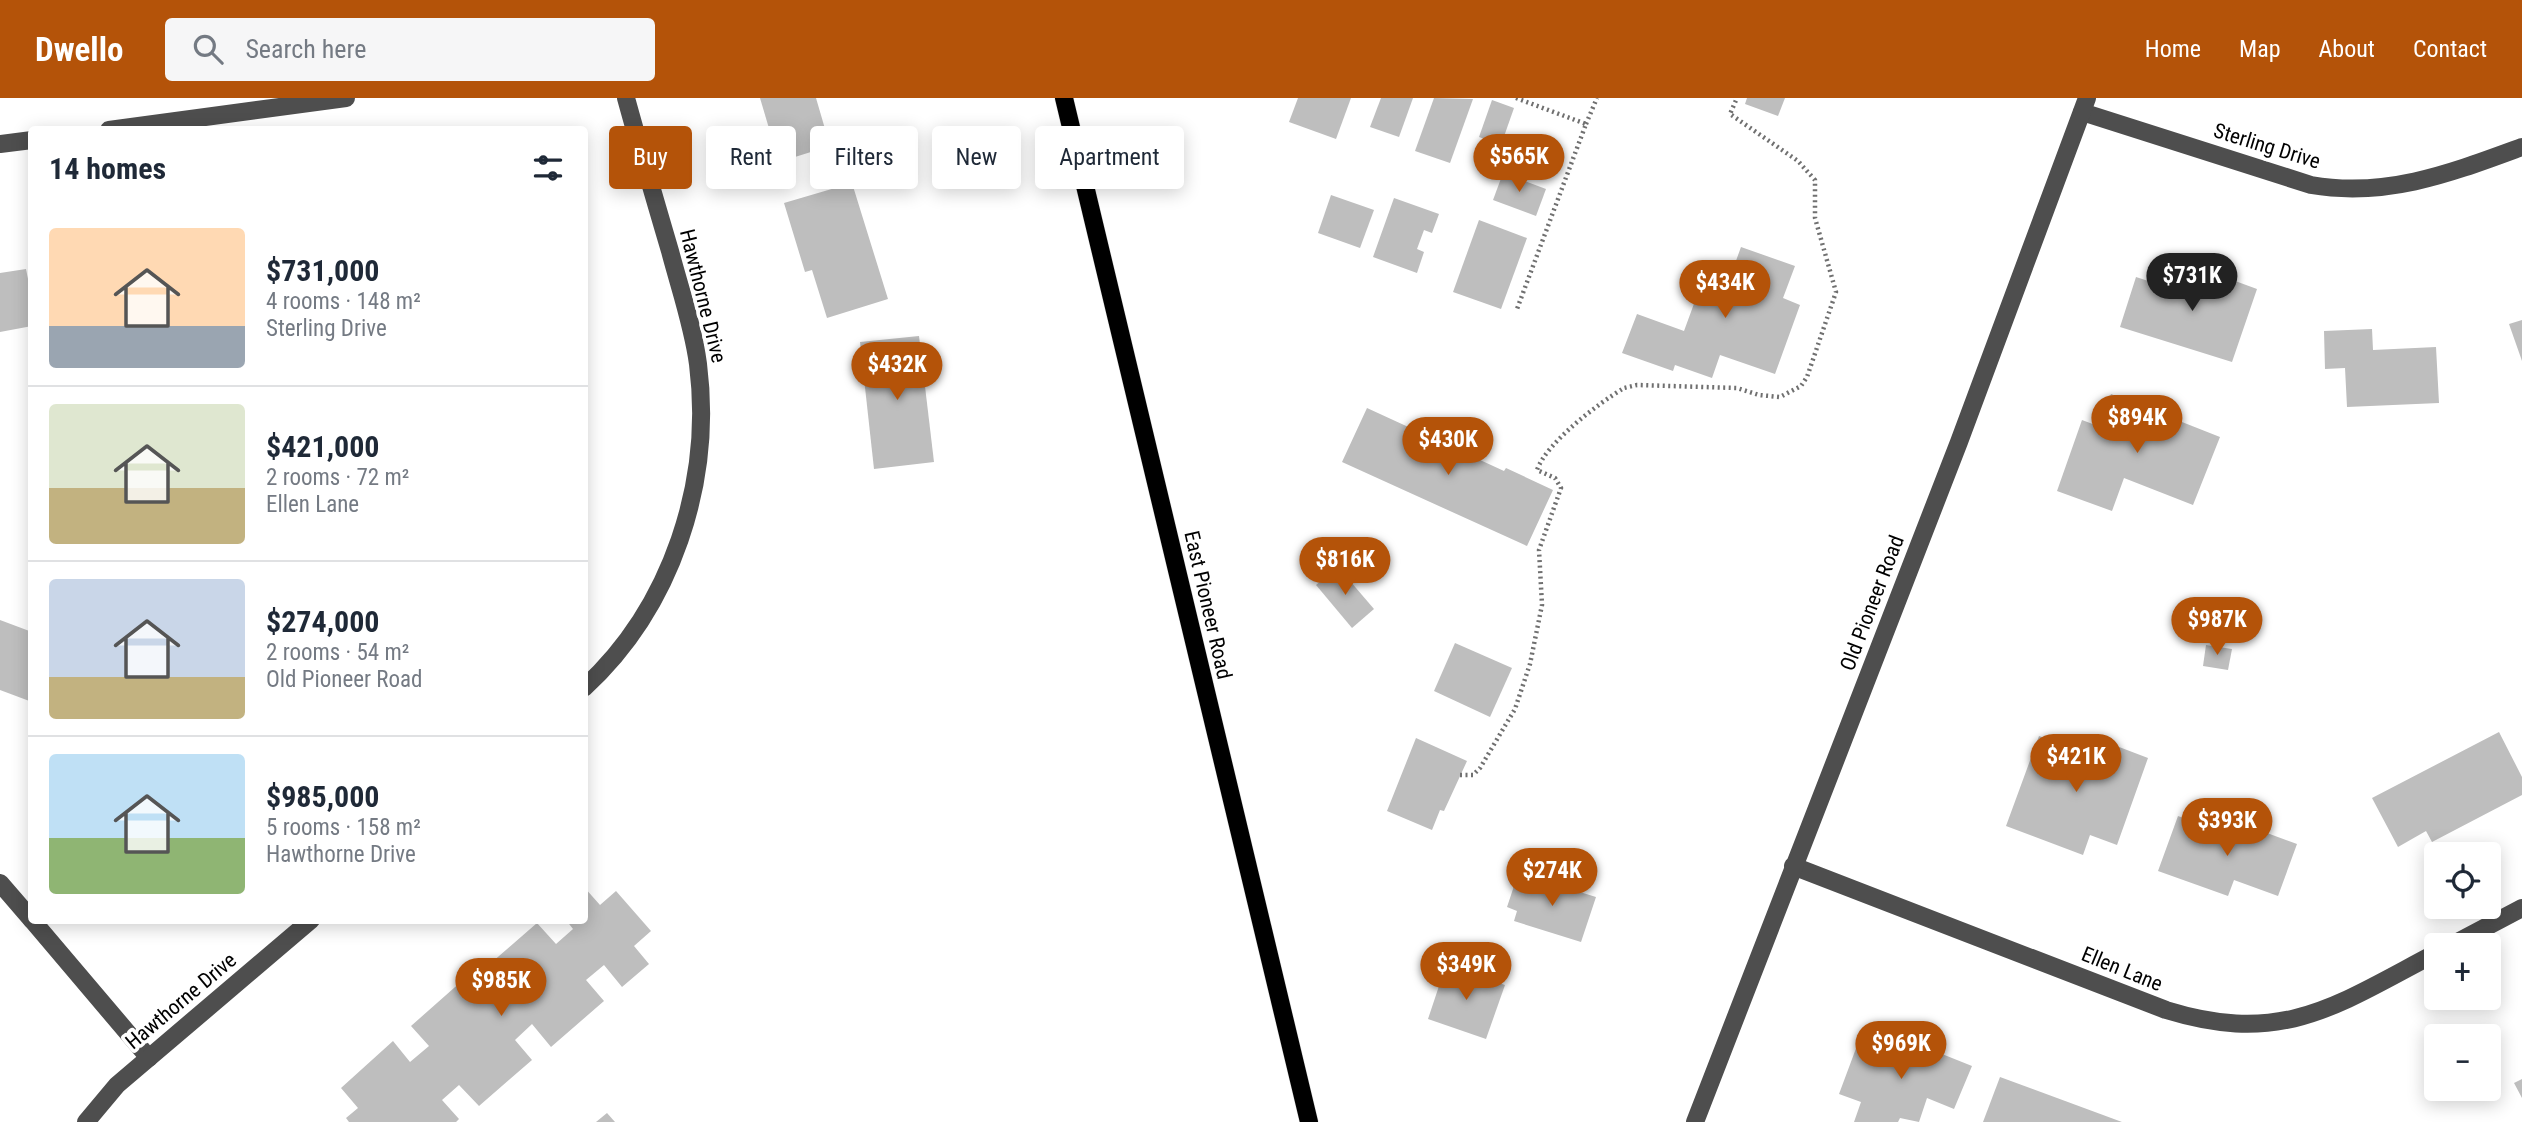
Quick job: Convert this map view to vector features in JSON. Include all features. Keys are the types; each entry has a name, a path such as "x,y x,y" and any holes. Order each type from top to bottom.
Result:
{"main road":[{"name":"East Pioneer Road","path":"1064,98 1309,1122"}],"street":[{"path":"139,126 346,98"},
{"name":"Hawthorne Drive","path":"588,683 635,629 667,571 686,522 699,457 700,391 694,339 626,98"},
{"name":"Sterling Drive","path":"2084,105 2311,185 2337,189 2405,186 2522,148"},
{"name":"Old Pioneer Road","path":"1695,1122 1954,455 2084,105"},
{"path":"0,144 28,140"},
{"name":"Ellen Lane","path":"1793,866 2166,1010 2220,1024 2277,1023 2318,1013 2345,1003 2424,960"},
{"path":"0,883 28,915"},
{"path":"2475,933 2522,908"},
{"path":"35,924 149,1058"},
{"name":"Hawthorne Drive","path":"86,1122 117,1085 307,924"}],"path":[{"path":"1516,98 1586,124"},
{"path":"1517,309 1597,98"},
{"path":"1460,775 1473,775 1480,768 1515,709 1530,664 1542,605 1539,550 1561,488 1555,478 1537,470 1541,459 1611,396 1624,388 1637,384 1737,388 1759,395 1780,397 1801,386 1807,377 1836,292 1815,218 1815,180 1798,162 1730,114 1737,98"}],"building":[{"path":"760,98 816,98 824,126 810,126 810,152 796,157 796,126 768,126"},
{"path":"1298,98 1351,98 1336,139 1289,122"},
{"path":"1381,98 1413,98 1399,137 1370,127"},
{"path":"1434,98 1473,99 1450,163 1415,151"},
{"path":"1747,98 1785,98 1778,116 1745,104"},
{"path":"1492,100 1514,108 1501,145 1479,137"},
{"path":"1503,173 1546,189 1536,216 1493,200"},
{"path":"832,189 854,189 888,299 827,318 812,270 805,272 784,203"},
{"path":"1331,195 1374,210 1360,248 1318,233"},
{"path":"1394,198 1439,214 1432,233 1424,230 1417,249 1424,252 1417,273 1373,257"},
{"path":"1479,220 1527,238 1501,309 1453,292"},
{"path":"1741,247 1795,266 1783,298 1800,305 1775,374 1720,355 1712,378 1675,365 1673,371 1622,353 1637,314 1684,331 1710,260 1733,269"},
{"path":"2197,267 2257,289 2232,362 2120,327 2136,277 2188,294"},
{"path":"26,269 28,327 0,332 0,273"},
{"path":"2522,320 2522,361 2509,324"},
{"path":"2372,329 2373,350 2436,347 2439,403 2347,407 2345,368 2325,369 2324,331"},
{"path":"919,336 934,462 874,469 860,342"},
{"path":"2111,394 2220,437 2193,505 2124,478 2112,511 2057,491 2082,420 2098,426"},
{"path":"1367,408 1504,471 1506,468 1553,490 1527,546 1342,462"},
{"path":"1338,567 1374,609 1352,628 1316,585"},
{"path":"0,620 28,630 28,700 0,690"},
{"path":"1455,643 1512,668 1490,717 1434,691"},
{"path":"2206,645 2232,649 2228,670 2203,666"},
{"path":"2499,732 2522,777 2522,795 2432,842 2426,831 2398,847 2372,798"},
{"path":"2039,736 2100,758 2106,742 2148,758 2117,845 2090,835 2083,855 2006,826"},
{"path":"1416,738 1467,761 1444,811 1440,810 1432,830 1387,811"},
{"path":"2178,816 2243,840 2248,826 2297,844 2278,896 2234,880 2228,896 2158,871"},
{"path":"1528,876 1596,897 1581,942 1514,921 1517,911 1507,907 1516,880 1526,883"},
{"path":"616,891 651,931 634,946 649,964 622,987 604,965 586,980 604,1001 551,1047 532,1024 515,1040 532,1060 479,1106 459,1085 442,1100 459,1119 456,1122 349,1122 346,1118 358,1108 341,1088 393,1041 410,1062 429,1046 411,1026 463,980 483,1003 501,988 484,969 536,924 556,944 573,929 569,924 588,924 588,892 600,905"},
{"path":"1446,965 1505,985 1486,1039 1428,1019"},
{"path":"1861,1035 1919,1056 1922,1046 1972,1066 1954,1109 1927,1098 1919,1122 1900,1118 1898,1122 1854,1122 1861,1102 1839,1094"},
{"path":"2000,1077 2122,1122 1983,1122"},
{"path":"2522,1079 2522,1098 2514,1083"},
{"path":"607,1113 615,1122 596,1122"}]}
